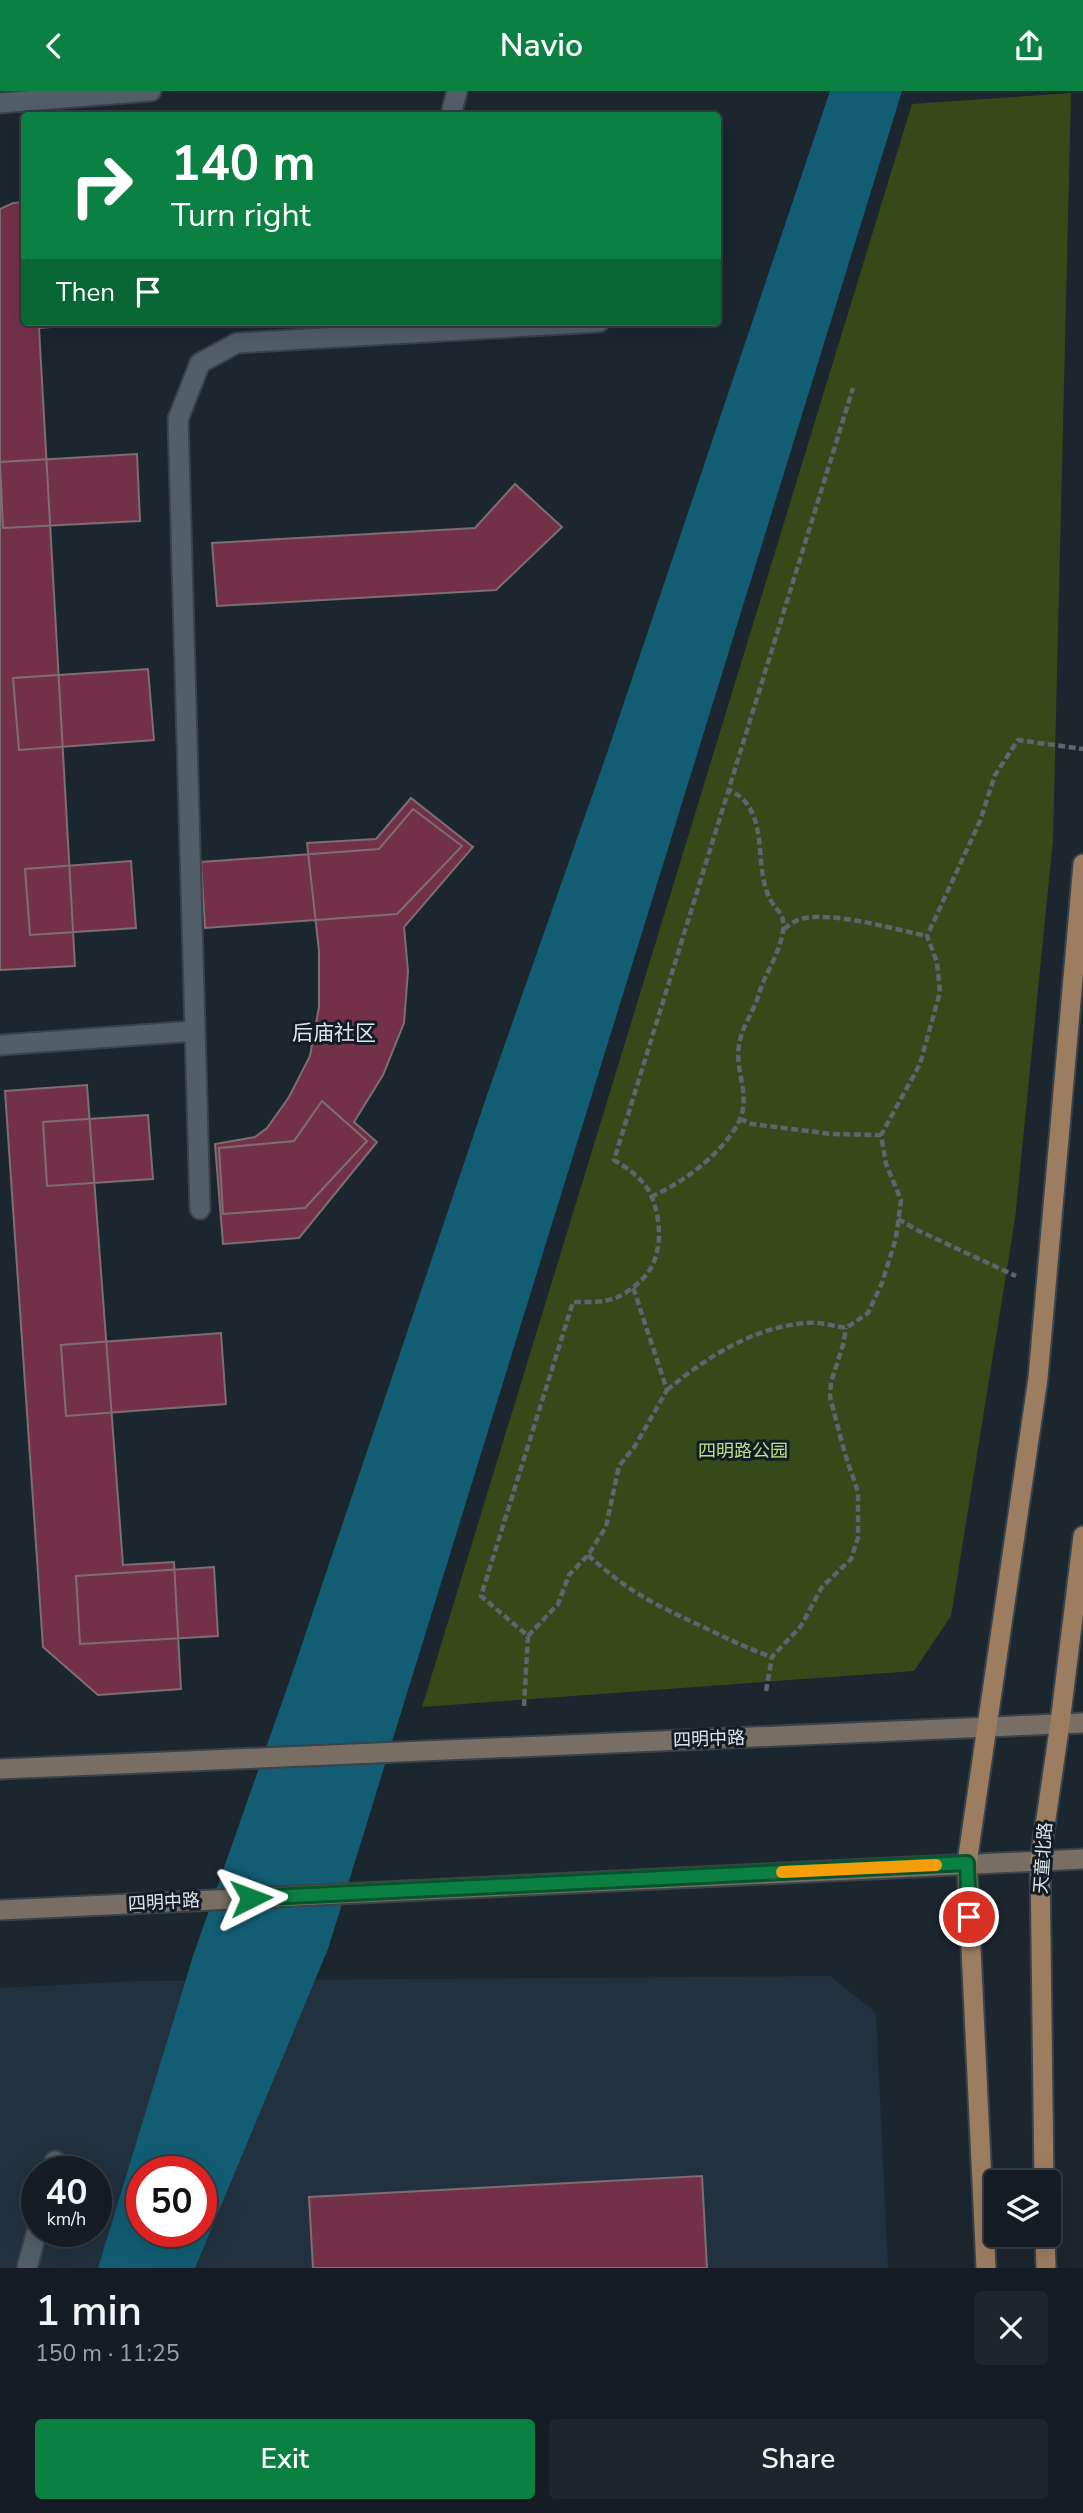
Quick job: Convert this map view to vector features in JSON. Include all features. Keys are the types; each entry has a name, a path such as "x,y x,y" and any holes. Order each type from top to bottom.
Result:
{"main road":[{"path":"986,2268 967,1863 1038,1378 1083,865"},
{"name":"天童北路","path":"1044,2170 1040,1860 1083,1536"},
{"name":"四明中路","path":"0,1769 1083,1723"},
{"name":"四明中路","path":"0,1910 1083,1859"},
{"path":"1045,2247 1046,2268"}],"street":[{"path":"0,103 151,91"},
{"path":"452,112 457,91"},
{"path":"200,1209 178,419 200,363 237,343 410,328 473,326"},
{"path":"0,1045 195,1031"},
{"path":"27,2268 33,2247"}],"path":[{"path":"528,1636 481,1596 573,1302 595,1303 616,1298 649,1272 657,1251 659,1229 651,1197 637,1176 614,1160 853,388"},
{"path":"766,1691 772,1657 800,1626 821,1587 851,1559 859,1538 858,1492 830,1397 831,1382 846,1328 868,1313 882,1283 896,1238 901,1200 886,1164 881,1135 920,1064 940,992 937,962 927,936 980,821 995,775 1018,740 1083,749"},
{"path":"651,1197 685,1179 727,1139 740,1119 744,1090 737,1059 739,1042 784,929 781,912 770,899 764,879 758,834 752,813 738,794 729,790"},
{"path":"784,929 799,920 825,918 874,923 927,936"},
{"path":"740,1119 832,1134 881,1135"},
{"path":"898,1219 1016,1276"},
{"path":"633,1287 667,1390"},
{"path":"524,1706 528,1636 558,1604 569,1575 588,1555 606,1527 620,1466 635,1447 667,1390 690,1371 747,1337 809,1323 846,1328"},
{"path":"588,1555 610,1576 647,1601 747,1649 772,1657"}],"shaded area":[{"path":"830,1976 876,2013 888,2268 0,2268 0,1988 137,1981"}],"green space":[{"name":"四明路公园","path":"1071,93 1053,840 1015,1219 951,1616 914,1671 422,1707 912,104"}],"water":[{"path":"830,91 902,91 328,1949 217,2215 217,2156 132,2156 194,1953 293,1671 487,1095 605,759"},
{"path":"126,2176 126,2247 204,2247 195,2268 98,2268 104,2247 112,2247 112,2222"}],"building":[{"path":"21,202 21,326 64,326 39,328 75,966 0,970 0,209"},
{"path":"137,454 140,521 3,528 0,462"},
{"path":"515,484 562,527 496,590 217,606 212,543 475,528"},
{"path":"148,669 154,740 19,750 13,678"},
{"path":"411,798 473,847 404,927 408,971 404,1023 383,1075 354,1122 377,1142 299,1238 223,1244 215,1144 255,1137 267,1128 289,1097 310,1056 319,1007 319,951 307,843 376,839"},
{"path":"413,809 462,846 397,914 205,928 201,862 379,849"},
{"path":"131,861 136,928 30,935 25,869"},
{"path":"87,1085 123,1565 174,1562 181,1689 98,1695 43,1647 5,1091"},
{"path":"322,1101 367,1141 305,1208 223,1214 219,1148 294,1141"},
{"path":"148,1115 153,1179 47,1186 43,1122"},
{"path":"221,1333 226,1404 66,1416 61,1345"},
{"path":"214,1567 218,1636 80,1644 76,1576"},
{"path":"702,2176 707,2268 313,2268 309,2197"}],"slow traffic":[{"path":"782,1872 936,1865"}],"district":[{"name":"后庙社区","path":"334,1033"}],"route":[{"path":"251,1898 967,1863 969,1917"}]}
